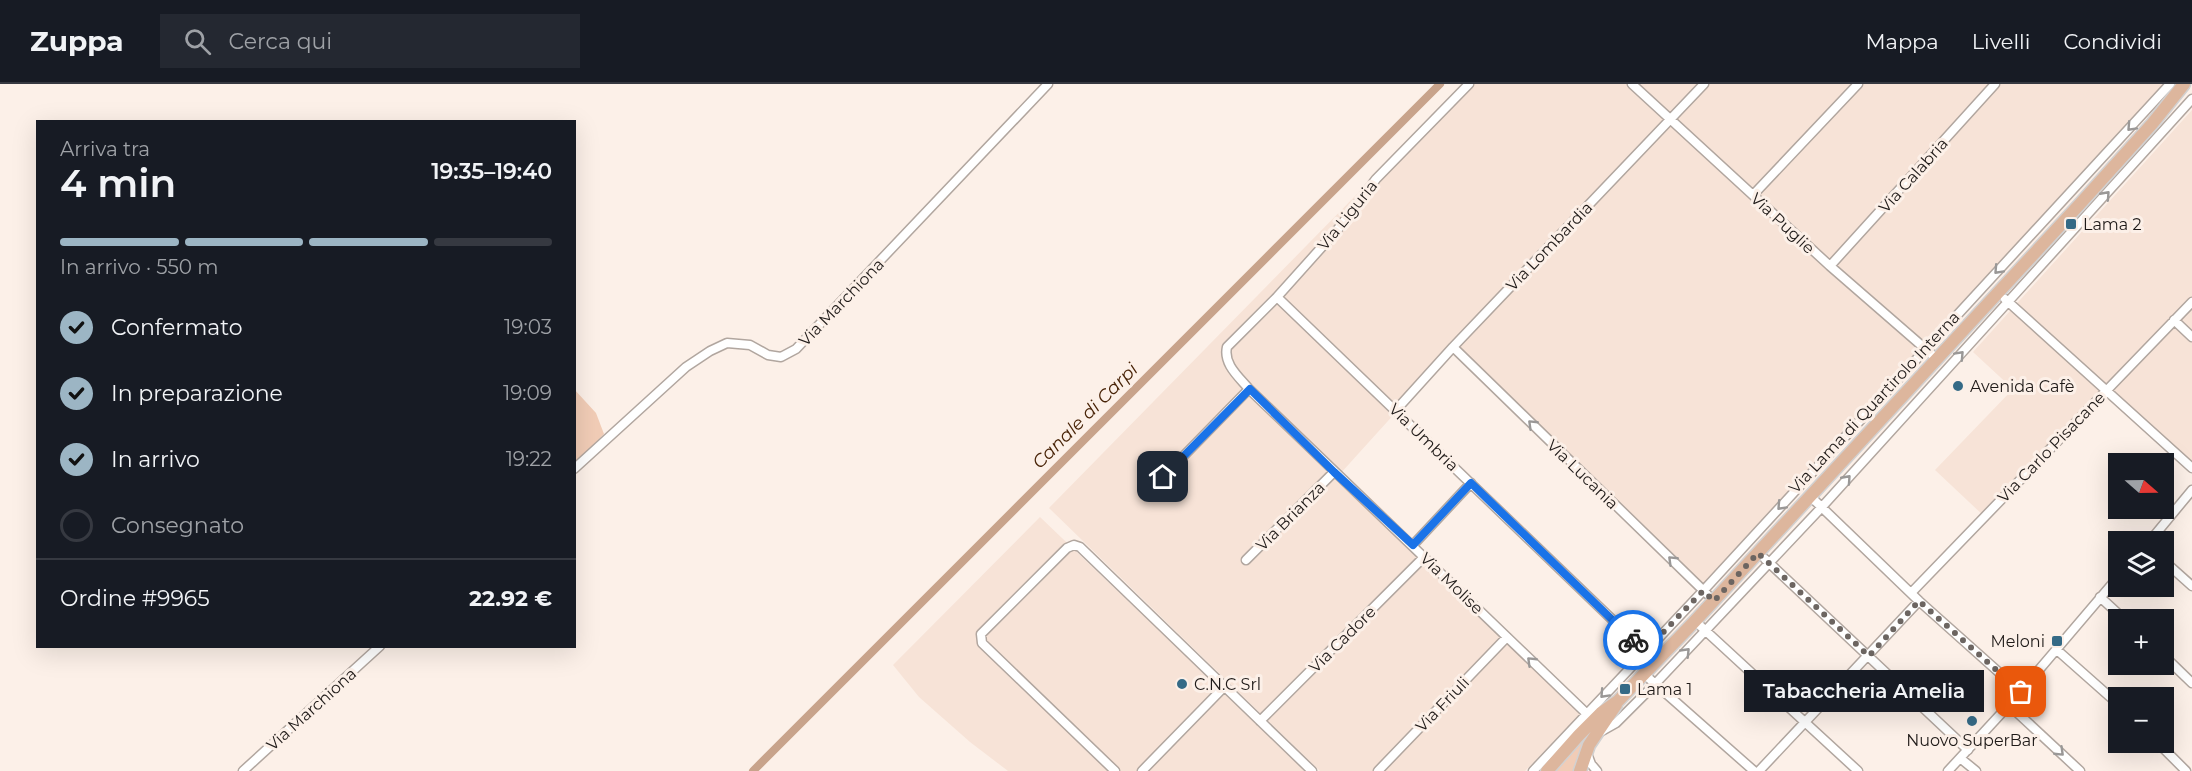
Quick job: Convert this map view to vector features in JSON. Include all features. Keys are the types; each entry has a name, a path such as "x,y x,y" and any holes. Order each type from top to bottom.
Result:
{"main road":[{"name":"Via Lama di Quartirolo Interna","path":"1580,771 1586,751 1618,701 1714,601 1998,293 2152,124 2184,84"},
{"name":"Via Lama di Quartirolo Interna","path":"2152,124 2176,106 2192,88"},
{"name":"Via Lama di Quartirolo Interna","path":"1547,771 1601,713 1618,701"}],"street":[{"name":"Via Marchiona","path":"576,466 686,367 710,351 728,343 750,345 768,355 781,357 796,349 1048,84"},
{"name":"Via Liguria","path":"1227,347 1277,297 1338,229 1376,179 1469,84"},
{"name":"Via Puglie","path":"1632,84 1830,266 1937,359"},
{"name":"Via Lombardia","path":"1396,410 1453,347 1704,84"},
{"path":"1754,195 1858,84"},
{"name":"Via Calabria","path":"1830,266 1995,84"},
{"path":"1533,771 1703,591 2170,84"},
{"path":"1596,734 1616,723 1706,631 1821,508 2192,99"},
{"path":"1998,293 2192,468"},
{"name":"Via Umbria","path":"1277,297 1646,652"},
{"name":"Via Carlo Pisacane","path":"1911,593 2192,302"},
{"path":"2174,320 2192,337"},
{"name":"Via Molise","path":"1227,347 1225,356 1250,389 1587,713"},
{"name":"Via Lucania","path":"1453,347 1714,601"},
{"path":"1163,477 1250,389"},
{"path":"1900,399 1920,398"},
{"name":"Via Brianza","path":"1246,560 1334,472"},
{"path":"1413,545 1471,483"},
{"path":"2158,531 2192,490"},
{"path":"1810,496 1919,601 2021,692"},
{"path":"1115,771 980,639 981,634 1067,548 1074,545 1080,547 1312,771"},
{"path":"1758,553 1968,750"},
{"name":"Via Cadore","path":"1260,722 1424,557"},
{"path":"2174,570 2192,586"},
{"path":"1948,771 2021,692 2108,588"},
{"path":"2100,597 2113,609"},
{"path":"1759,771 1919,601"},
{"path":"1695,621 1858,771"},
{"name":"Via Friuli","path":"1378,771 1507,637"},
{"name":"Via Marchiona","path":"243,771 378,648"},
{"path":"2057,650 2108,695"},
{"path":"2174,666 2192,683"},
{"path":"1644,674 1754,771"},
{"path":"1142,771 1224,687"},
{"path":"2009,705 2079,771"},
{"path":"1586,751 1591,764 1598,771"},
{"path":"2168,753 2186,771"},
{"path":"1960,758 1976,771"}],"shaded area":[{"path":"1465,84 2172,84 1703,586 1453,349 1340,474 1585,709 1525,771 1320,771 1049,508"},
{"path":"2192,110 2192,466 2108,397 1985,517 1935,470 2013,389 1973,352"},
{"path":"576,391 596,413 604,434 576,463"},
{"path":"1040,517 1304,771 1008,771 970,742 919,697 893,665"},
{"path":"1581,741 1584,743 1575,771 1552,771"}],"waterway":[{"name":"Canale di Carpi","path":"753,771 1440,84"}],"way so far":[{"path":"1633,640 1645,651 1703,591 1714,601 1758,553 1869,656 1919,601 2021,692"}],"place":[{"name":"Lama 2","path":"2071,224"},
{"name":"Avenida Cafè","path":"1958,386"},
{"name":"Meloni","path":"2057,641"},
{"name":"C.N.C Srl","path":"1182,684"},
{"name":"Lama 1","path":"1625,689"},
{"name":"Tabaccheria Amelia","path":"2021,692"},
{"name":"Nuovo SuperBar","path":"1972,721"}],"route":[{"path":"1163,477 1250,389 1334,472 1413,545 1471,483 1633,640"}]}
